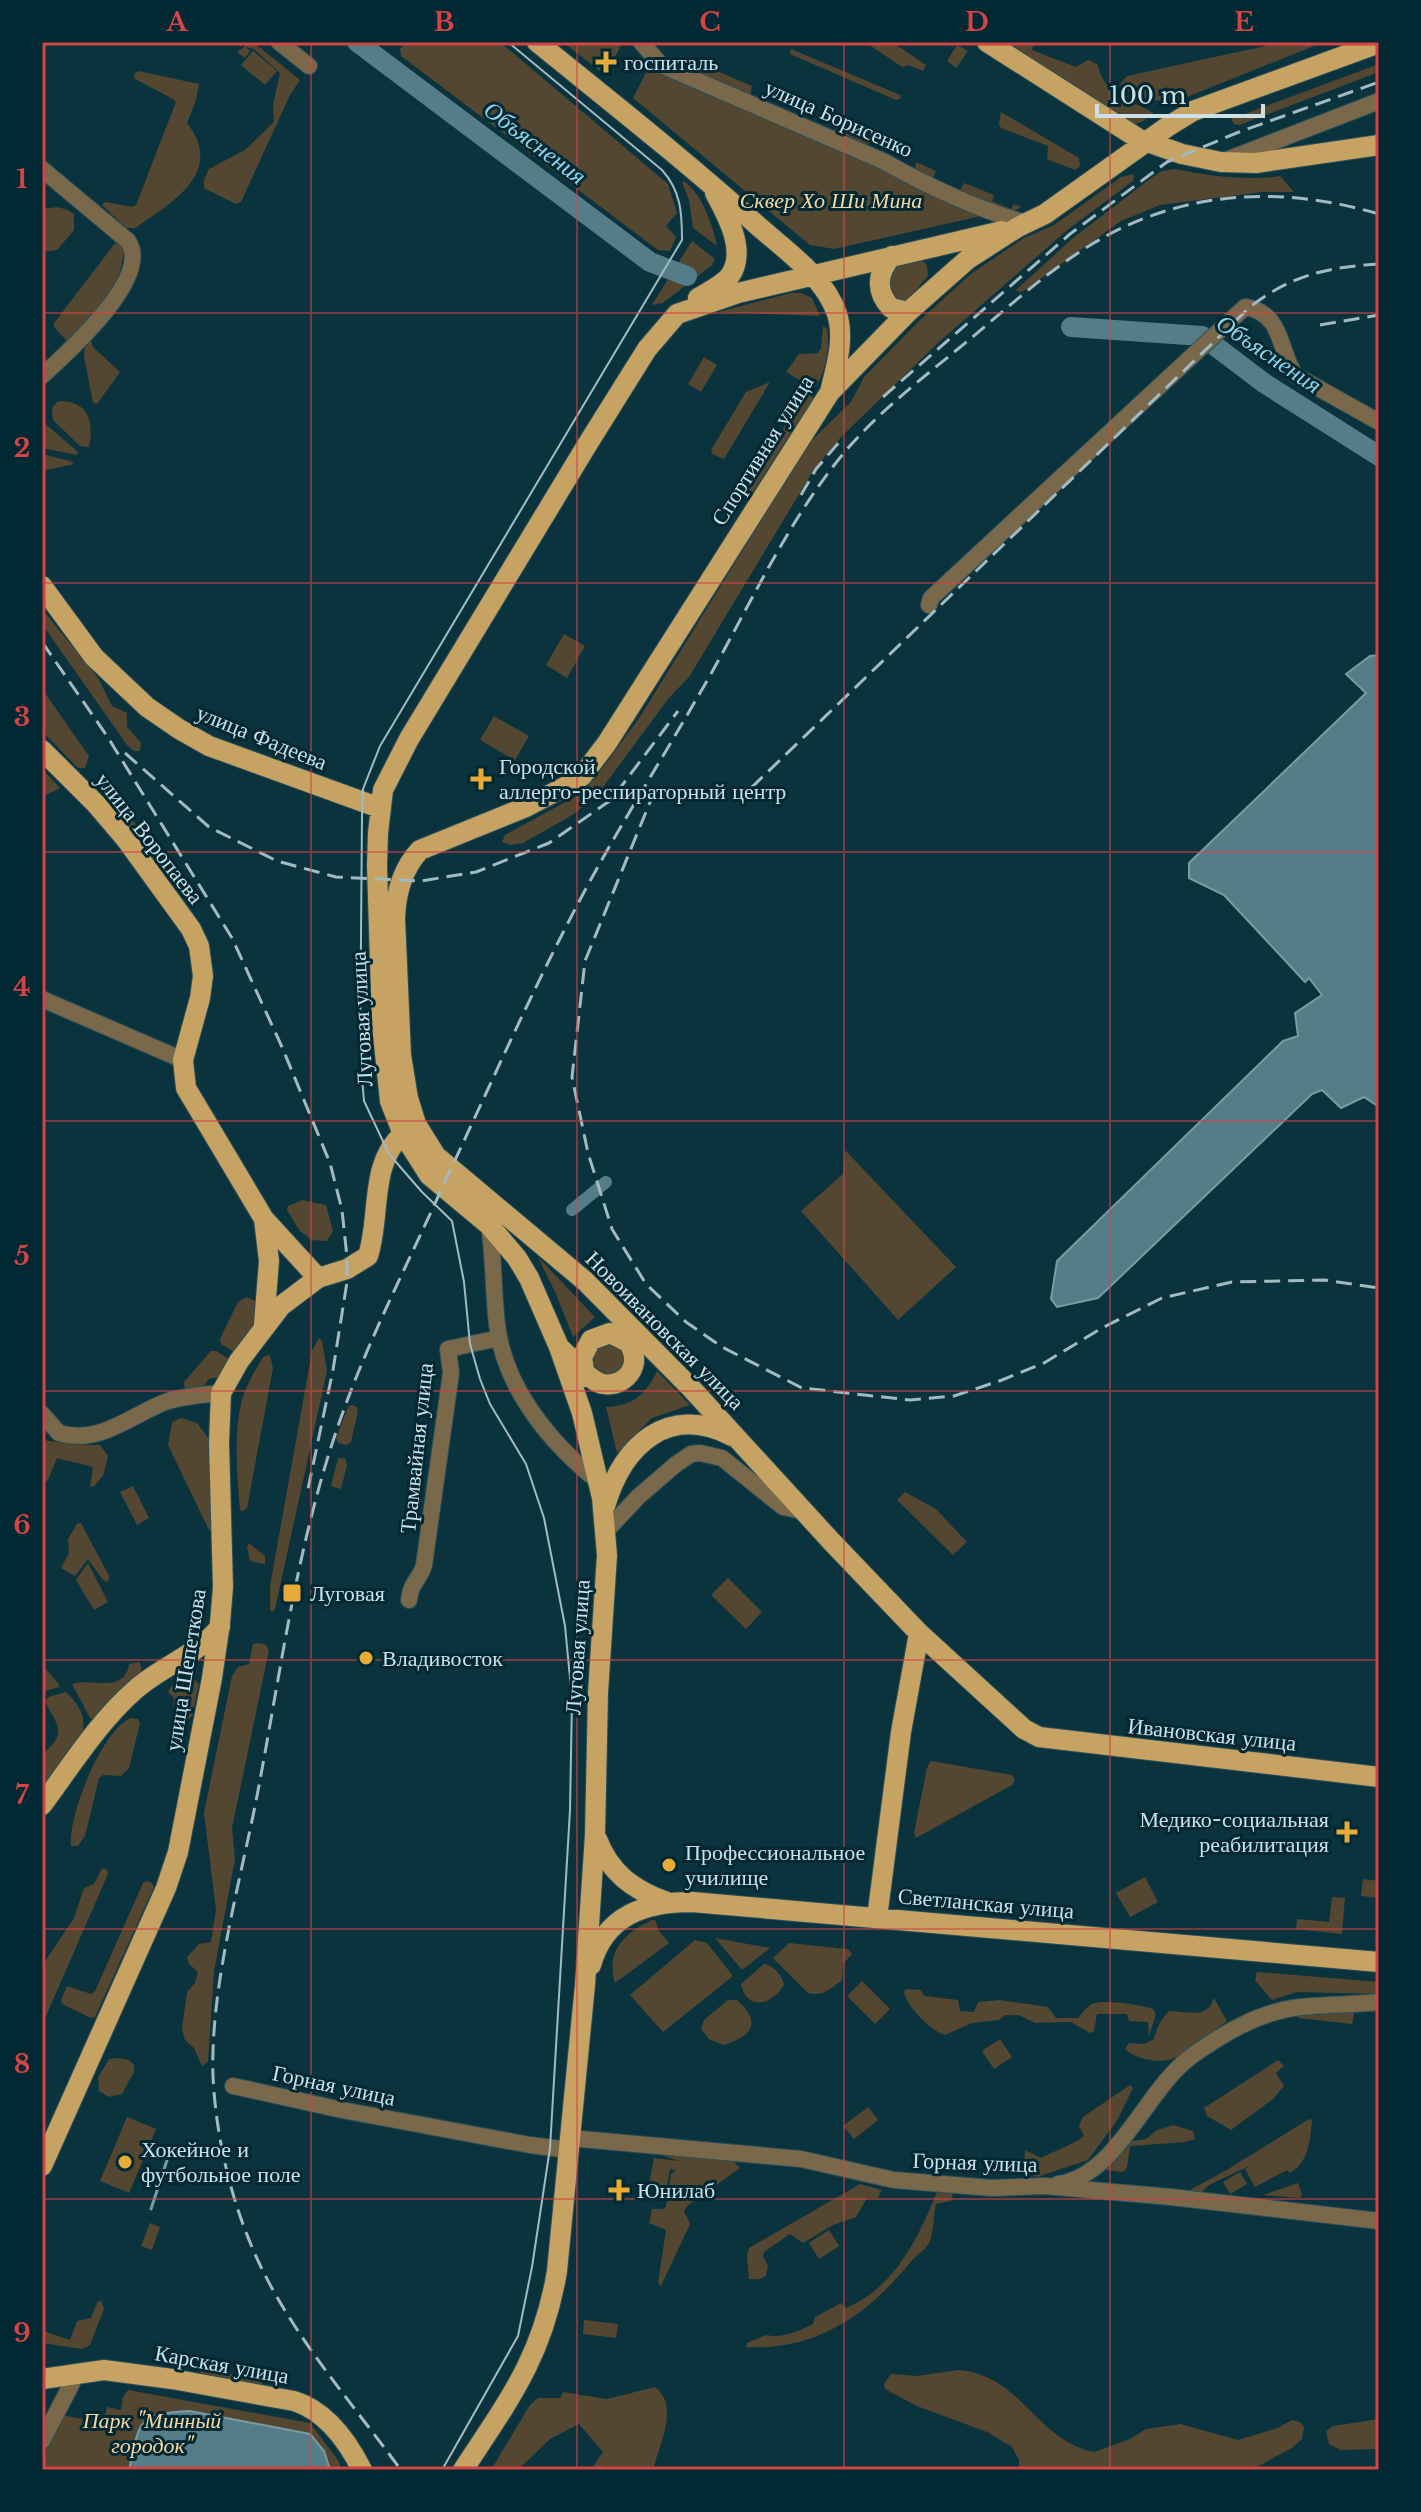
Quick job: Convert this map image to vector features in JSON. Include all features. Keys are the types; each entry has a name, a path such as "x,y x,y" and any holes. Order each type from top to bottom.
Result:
{"main road":[{"path":"537,42 709,182 811,275"},
{"path":"987,42 1147,143 1182,154 1221,162 1256,163 1379,145"},
{"path":"830,392 908,312 968,259 1045,214 1167,127 1207,105 1379,43"},
{"path":"380,808 385,784 409,739 647,349 677,314 721,284 735,267 734,239 709,182"},
{"path":"677,314 738,293 1022,225"},
{"path":"892,256 881,271 880,292 891,308 908,312"},
{"name":"Спортивная улица","path":"396,896 408,862 420,850 526,807 570,784 589,769 830,392 840,347 840,327 831,300 811,275"},
{"name":"улица Фадеева","path":"42,586 102,665 147,707 179,729 209,746 380,808"},
{"name":"улица Воропаева","path":"42,750 125,838 183,917 199,946 203,976 200,998 183,1060"},
{"name":"Луговая улица","path":"380,808 377,866 384,1059 390,1101 403,1134 429,1175 489,1225 517,1258 529,1278 559,1347 582,1413 599,1482 607,1555 597,1696 595,1835 585,1985 557,2271 545,2327 520,2383 463,2470"},
{"name":"Новоивановская улица","path":"396,896 401,1055 416,1124 436,1156 575,1272 739,1439 802,1511 919,1633 1024,1729 1039,1737"},
{"path":"183,1060 186,1088 264,1219 318,1278"},
{"name":"улица Шепеткова","path":"42,2166 170,1877 178,1852 220,1627 223,1587 219,1443 221,1393 264,1324 281,1306 318,1278 347,1269 368,1256 383,1160 391,1144 403,1134"},
{"path":"264,1219 269,1261 264,1324"},
{"path":"559,1347 592,1379 603,1384 620,1382 629,1375 634,1364 633,1353 616,1312"},
{"path":"582,1413 584,1351 597,1336 617,1335 657,1355"},
{"path":"604,1523 610,1490 620,1469 638,1446 664,1428 676,1424 703,1424 739,1439"},
{"path":"42,1805 113,1711 139,1686 180,1657 201,1647 220,1627"},
{"path":"877,1918 901,1732 919,1633"},
{"path":"180,1657 201,1655 209,1659 214,1669"},
{"name":"Ивановская улица","path":"1039,1737 1379,1777"},
{"path":"595,1835 605,1858 621,1878 646,1895 667,1902"},
{"name":"Светланская улица","path":"585,1985 606,1933 625,1915 667,1902 1379,1962"},
{"name":"Карская улица","path":"42,2379 104,2370 135,2373 306,2405 340,2434 362,2470"}],"street":[{"path":"279,42 309,66"},
{"name":"улица Борисенко","path":"641,42 661,65 1022,225"},
{"path":"1221,162 1379,101"},
{"path":"42,169 128,241 133,252 132,265 120,291 81,339 42,376"},
{"path":"929,605 931,598 1245,307 1262,310 1278,333 1287,362 1295,375 1379,422"},
{"path":"42,999 183,1060"},
{"path":"489,1225 499,1338 506,1361 541,1426 577,1465 599,1482"},
{"name":"Трамвайная улица","path":"409,1600 413,1582 424,1565 451,1373 448,1349 499,1338"},
{"path":"42,1414 50,1433 79,1437 109,1431 167,1401 221,1393"},
{"path":"604,1523 675,1465 691,1454 700,1453 722,1458 783,1507 802,1511"},
{"path":"1045,2186 1068,2183 1088,2174 1127,2133 1171,2073 1232,2031 1258,2017 1294,2008 1379,2002"},
{"name":"Горная улица","path":"233,2086 530,2145 570,2144 801,2159 894,2180 992,2188 1045,2186 1379,2221"},
{"path":"42,2441 72,2383 74,2373"}],"green space":[{"path":"244,42 253,42 300,80 290,95 241,202 236,204 204,188 204,180 209,169 245,150 274,122 273,105 280,73 254,49 246,47 250,51 245,58 237,52 245,46"},
{"path":"406,42 500,42 668,184 677,213 666,226 676,237 670,251 658,250 401,56 400,49"},
{"name":"госпиталь","path":"563,42 623,42 609,68 604,65 600,71"},
{"path":"865,42 892,42 926,65 923,71 909,65 902,67"},
{"path":"996,42 1034,42 1032,50 1076,67 1088,60 1097,64 1112,91 1153,113 1133,125"},
{"path":"1274,42 1324,42 1172,103 1137,95 1120,84 1127,76"},
{"path":"957,45 968,51 956,68 947,61"},
{"path":"791,49 901,98 896,100 790,54"},
{"path":"253,51 277,71 265,85 241,65"},
{"path":"681,56 752,86 750,96 676,66"},
{"path":"1379,64 1379,72 1239,125 1231,119"},
{"name":"Сквер Хо Ши Мина","path":"649,67 990,214 834,249 810,245 633,98"},
{"path":"138,71 199,84 187,123 197,141 200,157 197,171 178,197 135,228 126,228 102,205 105,202 136,205 176,102 135,79 134,74"},
{"path":"1001,112 1079,158 1080,166 1075,170 1047,159 1048,146 1001,128"},
{"path":"837,124 871,138 868,145 834,131"},
{"path":"916,162 936,171 933,178 960,190 964,183 994,195 992,201 1011,209 1014,204 1021,207 1011,213 915,171"},
{"path":"1175,169 1227,177 1280,176 1294,192 1262,192 1160,205 1121,221 1025,290 1016,290 1073,238 1154,176"},
{"path":"1134,174 1133,181 1066,231 940,341 842,436 813,471 689,677 668,699 598,794 574,814 523,843 511,845 502,842 505,835 582,793 598,774 640,717 808,444 851,402 864,377 972,273 1024,238 1054,225 1121,177"},
{"path":"684,181 706,210 717,246 693,228"},
{"path":"57,207 74,214 74,230 57,250 42,252 42,209"},
{"path":"692,241 715,259 712,265 663,303 652,305"},
{"path":"116,242 122,243 123,257 114,284 107,297 68,342 54,323"},
{"path":"918,257 927,265 928,276 903,305 890,295 891,273 902,263"},
{"path":"791,293 812,298 820,316 718,312"},
{"path":"823,326 828,336 826,361 821,377 813,388 786,372 799,354 818,353"},
{"path":"91,340 93,347 120,372 97,404 93,403 84,356 85,341"},
{"path":"704,357 717,365 701,392 688,384"},
{"path":"770,382 724,459 712,454 711,450 746,392"},
{"path":"805,393 814,398 751,495 745,493 747,487"},
{"path":"61,401 78,405 87,415 91,429 89,447 80,446 53,420 52,408"},
{"path":"42,421 78,452 77,455 42,448"},
{"path":"42,454 70,461 74,464 42,471"},
{"path":"42,609 98,678 112,706 127,713 127,727 141,743 140,751 134,751 127,745 42,624"},
{"path":"564,634 585,646 567,678 546,665"},
{"path":"42,689 89,756 85,768 78,768 42,731"},
{"path":"494,716 529,736 515,760 480,740"},
{"path":"42,769 60,788 42,797"},
{"path":"104,781 175,883 175,888 98,788 99,783"},
{"path":"845,1150 956,1267 898,1320 801,1211 843,1174"},
{"path":"302,1200 326,1205 333,1231 327,1241 312,1240 299,1230 287,1210 288,1206"},
{"path":"538,1257 595,1317 573,1337 556,1294"},
{"path":"247,1297 259,1303 259,1316 239,1351 234,1352 221,1344 220,1339 238,1302"},
{"path":"319,1338 327,1371 272,1612 270,1586 312,1351"},
{"path":"609,1343 620,1348 625,1359 620,1370 609,1375 598,1370 593,1359 598,1348"},
{"path":"211,1351 229,1359 219,1377 209,1379 202,1388 185,1390 184,1382"},
{"path":"270,1355 273,1368 247,1508 243,1511 240,1510 237,1468 240,1410 255,1371 263,1357"},
{"path":"657,1371 690,1405 652,1418 617,1453 606,1407 637,1398"},
{"path":"352,1405 358,1411 351,1442 346,1445 338,1443 336,1438 348,1407"},
{"path":"181,1418 197,1423 209,1439 212,1532 168,1445 172,1422"},
{"path":"42,1440 100,1445 108,1456 103,1476 90,1487 93,1467 57,1458 48,1480 42,1485"},
{"path":"338,1458 345,1458 347,1465 341,1489 331,1486"},
{"path":"133,1486 149,1518 137,1525 120,1492"},
{"path":"905,1492 936,1509 967,1542 953,1555 897,1500"},
{"path":"81,1523 109,1576 108,1582 103,1580 88,1559 75,1576 61,1568 69,1553 68,1539 77,1524"},
{"path":"249,1543 265,1556 265,1564 250,1561"},
{"path":"88,1563 108,1602 94,1610 76,1580"},
{"path":"728,1578 762,1612 746,1629 711,1595"},
{"path":"253,1644 265,1644 269,1650 232,1828 235,1859 214,1971 208,2062 202,2066 194,2048 185,2040 182,2029 187,1992 195,1983 198,1972 189,1964 187,1957 199,1944 211,1942 216,1910 204,1813 232,1676 238,1667 249,1664"},
{"path":"140,1662 142,1672 93,1719 90,1718 72,1684 114,1682 126,1673 129,1664"},
{"path":"42,1665 59,1684 59,1687 42,1692"},
{"path":"192,1677 199,1684 192,1716 185,1723 176,1716 174,1698 168,1692 174,1682"},
{"path":"66,1692 81,1711 82,1735 42,1790 42,1755 58,1734 45,1701"},
{"path":"131,1718 138,1719 140,1723 129,1768 121,1776 103,1775 99,1778 85,1836 78,1846 71,1846 75,1815 98,1755 120,1725"},
{"path":"931,1761 1012,1775 1015,1780 1012,1785 916,1838 914,1833"},
{"path":"102,1868 108,1874 42,2025 42,1966 74,1918 84,1888 94,1884"},
{"path":"1145,1877 1158,1902 1130,1917 1116,1893"},
{"path":"1363,1879 1379,1881 1379,1898 1361,1896"},
{"path":"147,1881 154,1887 95,2017 62,2004 67,1986 91,1994 95,1991 143,1883"},
{"path":"1332,1897 1345,1898 1342,1934 1296,1929 1297,1919 1329,1922"},
{"path":"655,1920 669,1943 615,1983 615,1952 634,1930"},
{"path":"715,1938 770,1948 742,1970"},
{"path":"695,1940 707,1943 733,1976 663,2032 630,1995"},
{"path":"789,1943 848,1949 852,1954 843,1964 842,1980 822,1993 808,1993 773,1958"},
{"path":"764,1964 777,1972 784,1985 767,2001 754,2002 744,1993 741,1984"},
{"path":"1257,1972 1379,1982 1379,1994 1297,1992 1272,2000 1255,1980"},
{"path":"862,1981 890,2009 875,2024 847,1996"},
{"path":"907,1989 921,1990 924,1996 958,2000 960,2011 974,2012 978,2002 1000,2000 1048,2007 1056,2018 1078,2018 1092,2004 1105,2002 1147,2007 1156,2014 1149,2036 1148,2022 1129,2021 1127,2014 1097,2014 1094,2031 1090,2033 1071,2022 1035,2023 1019,2015 1005,2015 999,2020 972,2023 945,2035 914,2011 904,1992"},
{"path":"1214,1998 1227,2021 1182,2054 1157,2061 1139,2057 1125,2049 1129,2043 1144,2044 1153,2040 1160,2022 1169,2011 1202,2012"},
{"path":"728,2000 737,2000 745,2008 750,2015 751,2028 741,2037 723,2045 709,2039 701,2029 704,2020"},
{"path":"1352,2012 1352,2024 1297,2016"},
{"path":"1000,2039 1012,2057 994,2069 982,2051"},
{"path":"109,2059 129,2060 134,2065 134,2072 122,2094 109,2097 99,2091 98,2078"},
{"path":"1278,2060 1284,2066 1276,2073 1284,2086 1273,2099 1231,2130 1207,2116 1204,2108"},
{"path":"1130,2085 1133,2088 1118,2119 1088,2160 1037,2177 1024,2171 1025,2150 1041,2158 1084,2136 1079,2126 1083,2117"},
{"path":"868,2107 878,2120 854,2139 843,2126"},
{"name":"Хокейное и футбольное поле","path":"127,2117 156,2129 129,2193 100,2181"},
{"path":"1312,2120 1307,2150 1301,2163 1290,2173 1287,2170 1255,2187 1245,2169 1249,2166 1209,2185 1201,2193 1188,2191 1225,2171"},
{"path":"1173,2125 1193,2131 1195,2139 1130,2146 1127,2168 1123,2172 1104,2170 1127,2142 1146,2139 1157,2130"},
{"path":"656,2153 732,2160 740,2168 687,2206 684,2211 690,2224 661,2286 658,2283 666,2230 649,2223 652,2209 664,2209 666,2206 671,2174 676,2170 670,2169 667,2188 649,2185 654,2158 679,2161"},
{"path":"1240,2172 1247,2184 1230,2194 1223,2182"},
{"path":"1298,2183 1302,2194 1300,2198 1263,2195"},
{"path":"860,2184 882,2190 878,2198 867,2198 856,2217 833,2225 803,2243 790,2234 764,2252 768,2266 766,2276 749,2279 749,2248"},
{"path":"954,2189 951,2201 936,2204 931,2237 926,2247 876,2299 857,2314 817,2336 795,2343 746,2347 747,2343 766,2335 784,2335 813,2324 815,2317 841,2303 846,2308 864,2299 904,2258 938,2190"},
{"path":"150,2223 160,2227 152,2250 141,2246"},
{"path":"829,2230 839,2246 819,2259 809,2243"},
{"path":"101,2300 104,2309 90,2345 82,2349 42,2343 43,2331 70,2340 77,2321 91,2318"},
{"path":"584,2320 618,2324 616,2338 583,2334"},
{"path":"205,2368 243,2376 249,2369 264,2385 263,2388 201,2377 200,2370"},
{"path":"958,2370 980,2374 998,2383 1057,2435 1094,2452 1130,2439 1146,2429 1180,2424 1238,2440 1278,2428 1292,2420 1304,2427 1302,2439 1292,2448 1251,2470 1019,2470 1019,2460 1012,2447 987,2432 917,2406 885,2389 884,2384 891,2374 917,2376"},
{"path":"655,2387 666,2404 667,2415 653,2470 591,2470 603,2452 579,2424 550,2439 518,2470 491,2470 530,2405 538,2398 560,2398 563,2392 607,2399"},
{"name":"Парк \"Минный городок\"","path":"128,2390 310,2423 342,2470 42,2470 42,2457 62,2415 93,2421 96,2413 105,2415 107,2407 121,2410 123,2397"},
{"path":"1379,2419 1379,2449 1341,2450 1329,2444 1326,2431 1333,2426"}],"water":[{"path":"1379,655 1379,1107 1364,1097 1341,1108 1322,1090 1312,1094 1098,1298 1057,1307 1051,1299 1057,1261 1283,1041 1298,1036 1295,1013 1322,995 1309,978 1305,982 1224,895 1189,878 1189,863 1366,693 1346,674 1370,656"},
{"path":"190,2411 310,2434 324,2451 330,2470 129,2470 143,2423 159,2415"}],"waterway":[{"name":"Объяснения","path":"357,42 650,262 687,276"},
{"name":"Объяснения","path":"1071,327 1202,336 1264,383 1379,456"},
{"path":"572,1210 606,1182"},
{"path":"151,2209 171,2148"}],"tram line":[{"path":"442,2470 518,2336 532,2267 550,2148 570,1810 572,1699 565,1626 544,1518 526,1464 490,1404 480,1379 470,1344 464,1282 452,1221 389,1154 364,1101 360,1056 363,789 380,746 682,240 679,203 673,186 662,170 508,42"}],"railway":[{"path":"883,397 1070,234 1167,162 1239,132 1379,82"},
{"path":"398,2466 307,2345 261,2267 234,2198 222,2150 213,2076 213,2042 221,1972 299,1569 321,1479 371,1341 514,1034 590,881 715,667 783,542 821,482 857,438 903,394 1044,278 1092,244 1126,226 1161,212 1232,198 1305,199 1379,214"},
{"path":"751,788 1250,307 1295,280 1327,270 1379,264"},
{"path":"1320,325 1379,315"},
{"path":"801,495 816,469 841,440"},
{"path":"42,642 107,736 232,938 330,1163 342,1210 347,1282 333,1370 308,1489"},
{"path":"125,753 209,827 277,861 336,877 421,881 476,872 549,843 611,800 678,711"},
{"path":"655,790 585,961 572,1077 588,1153 612,1229 646,1284 686,1322 722,1347 802,1388 910,1400 954,1396 1002,1380 1044,1363 1102,1328 1162,1298 1232,1282 1324,1280 1379,1288"}],"place":[{"name":"госпиталь","path":"606,62"},
{"name":"Городской аллерго-респираторный центр","path":"481,779"},
{"name":"Луговая","path":"292,1593"},
{"name":"Владивосток","path":"366,1658"},
{"name":"Медико-социальная реабилитация","path":"1347,1832"},
{"name":"Профессиональное училище","path":"669,1865"},
{"name":"Хокейное и футбольное поле","path":"125,2162"},
{"name":"Юнилаб","path":"619,2190"}]}
